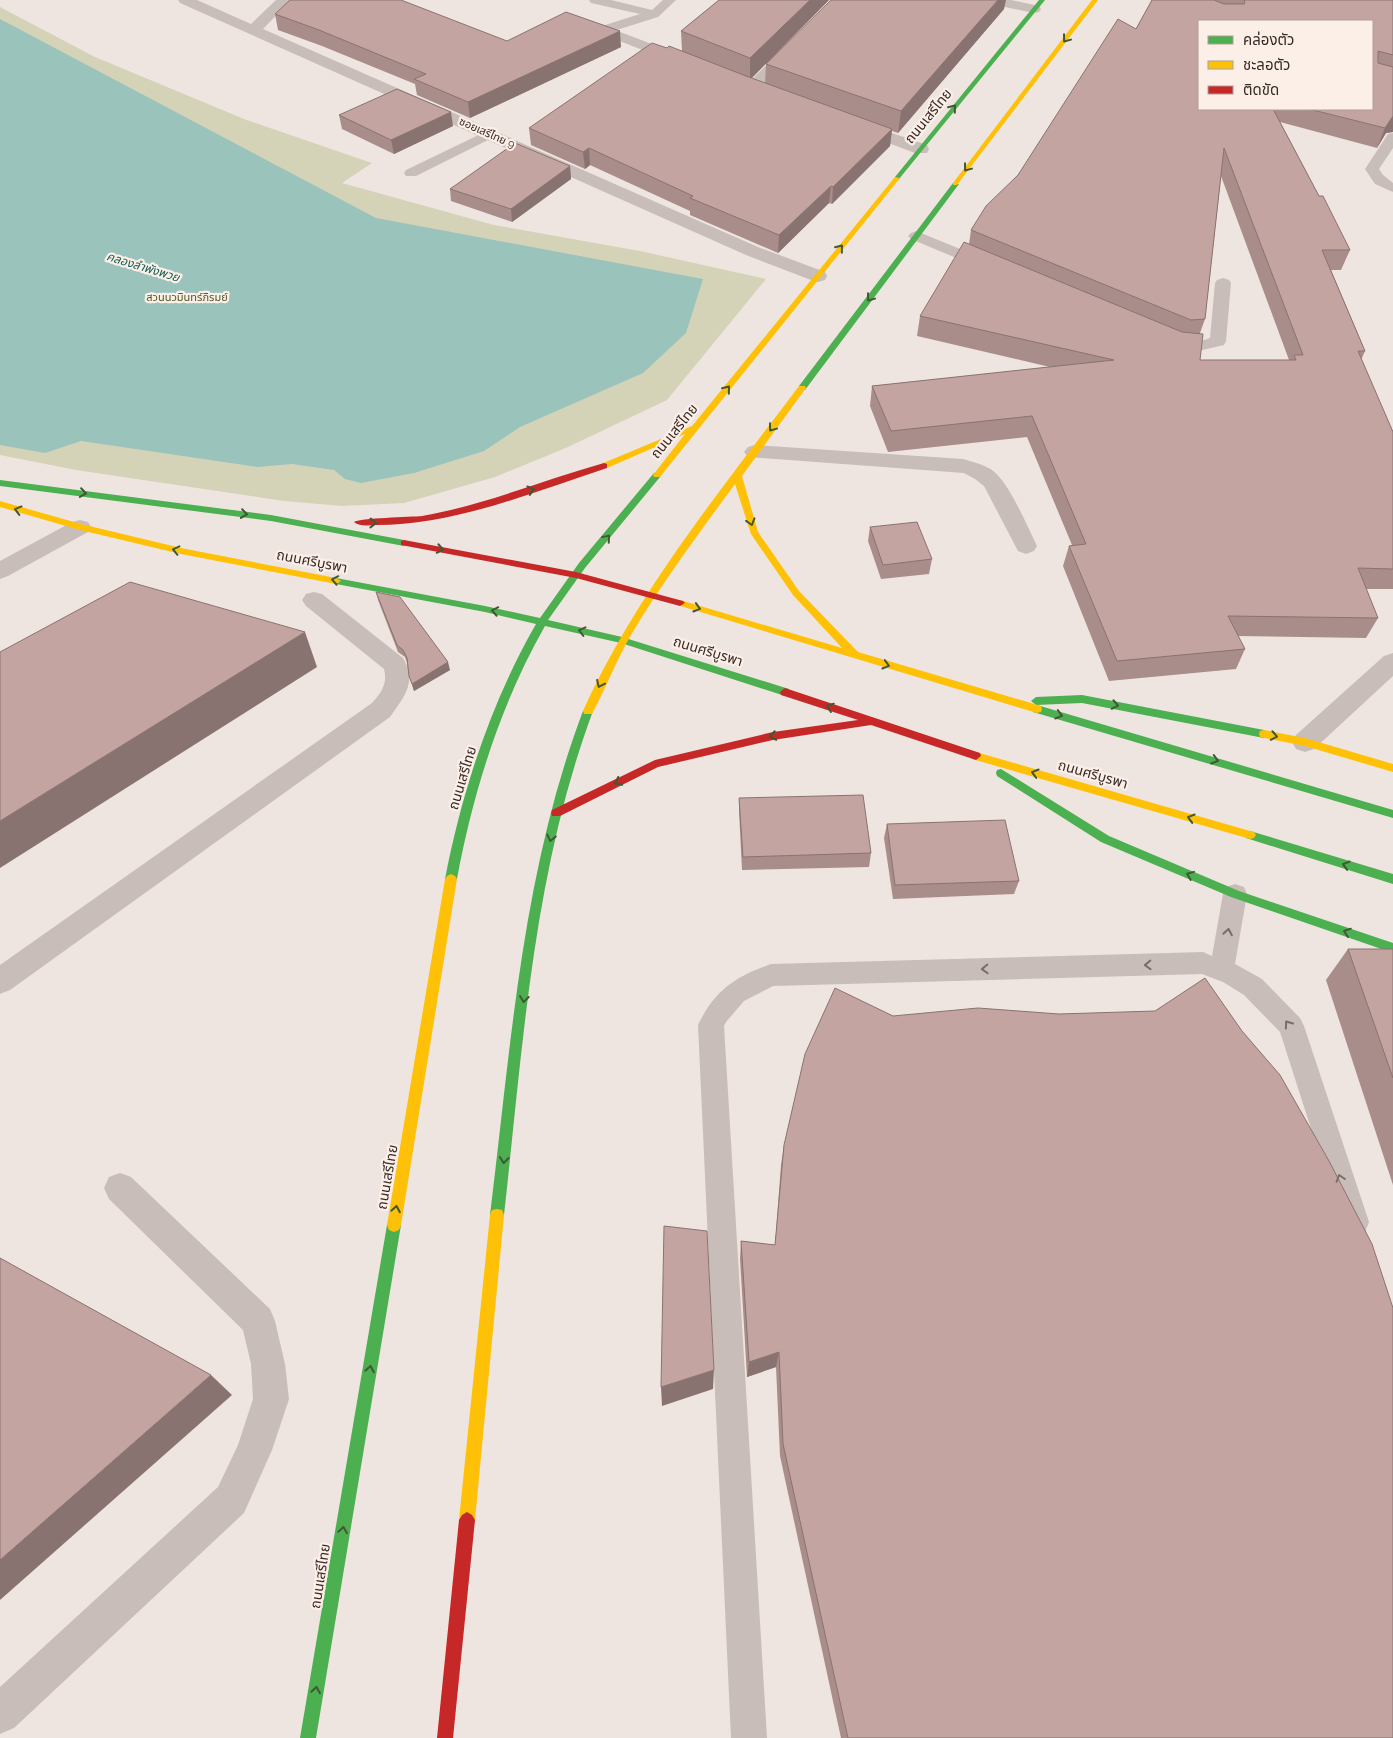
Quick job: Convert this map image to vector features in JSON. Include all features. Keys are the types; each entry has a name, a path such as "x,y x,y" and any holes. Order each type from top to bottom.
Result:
{"main road":[{"path":"445,1738 504,1155 539,891 556,813 574,748 598,688 622,640 650,594 916,236 1095,0"},
{"name":"ถนนเสรีไทย","path":"308,1738 454,864 480,764 512,680 543,621 576,575 1038,4"},
{"path":"272,518 377,523 430,518 539,488 617,462 696,427"},
{"path":"737,475 754,532 796,594 856,656"},
{"path":"0,483 272,518 576,575 650,594 1393,814"},
{"name":"ถนนศรีบูรพา","path":"0,504 80,527 181,551 543,621 622,640 975,756 1393,879"},
{"path":"1014,702 1082,699 1305,742 1393,768"},
{"path":"556,813 655,764 773,736 874,722"},
{"path":"975,756 1105,838 1235,894 1393,948"}],"street":[{"name":"ซอยเสรีไทย 9","path":"185,0 752,251 818,276"},
{"path":"254,29 284,0"},
{"path":"752,88 840,0"},
{"path":"990,0 1038,4"},
{"path":"576,18 693,65"},
{"path":"668,55 682,43"},
{"path":"735,81 770,94"},
{"path":"842,120 920,148"},
{"path":"755,452 963,466 977,470 986,475 993,483 1026,546"},
{"path":"0,571 80,527"},
{"path":"0,981 381,710 396,689 398,670 394,664 314,600"},
{"path":"1305,742 1393,662"},
{"path":"0,1714 232,1500 254,1450 271,1399 268,1364 258,1321 120,1188"}],"lane":[{"path":"595,0 654,14"},
{"path":"604,30 654,14 670,0"},
{"path":"412,173 489,134"},
{"path":"1393,137 1372,169 1373,175 1379,181 1393,188"},
{"path":"916,236 1000,271"},
{"path":"1155,336 1182,347 1203,346 1218,341 1223,283"},
{"path":"1222,970 1235,894"},
{"path":"749,1738 711,1025 720,1006 735,993 772,975 1203,963 1222,970 1253,987 1291,1026 1363,1248"}],"green space":[{"name":"สวนนวมินทร์ภิรมย์","path":"0,7 95,57 244,119 372,163 342,183 494,225 640,251 766,279 667,400 568,447 495,477 404,503 342,506 284,501 76,470 0,455"}],"water":[{"name":"สวนนวมินทร์ภิรมย์","path":"0,19 376,218 703,279 686,333 643,373 520,427 484,451 414,473 361,483 345,479 334,470 292,464 258,467 81,441 45,453 0,445"}],"building":[{"path":"290,0 401,0 507,41 566,12 620,31 468,102 414,79 426,74 275,14"},
{"path":"719,0 810,0 750,58 681,31"},
{"path":"831,0 998,0 901,111 766,64"},
{"path":"1152,0 1214,0 1224,4 1244,4 1244,0 1393,0 1393,55 1378,51 1378,63 1393,67 1393,116 1385,128 1313,110 1373,110 1373,20 1198,20 1198,110 1274,110 1319,196 1323,196 1350,250 1322,250 1365,351 1358,351 1393,432 1393,569 1358,568 1378,618 1228,616 1245,649 1117,661 1069,546 1086,544 1032,416 891,431 872,386 1114,360 920,316 964,242 1182,332 1203,334 1200,360 1296,360 1294,355 1303,355 1224,148 1205,319 1191,320 971,230 986,206 1018,175 1118,19 1136,29"},
{"path":"652,43 667,48 669,46 892,129 833,187 831,186 779,235 690,198 693,196 589,148 583,152 529,128"},
{"path":"397,89 451,112 391,140 339,115"},
{"path":"515,143 570,166 511,209 450,189"},
{"path":"917,522 932,559 883,565 870,527"},
{"path":"130,582 305,632 0,821 0,652"},
{"path":"376,592 400,597 448,662 412,684 407,658 403,650 397,645"},
{"path":"863,795 871,853 743,857 739,798"},
{"path":"1005,820 1019,881 895,885 887,824"},
{"path":"1348,949 1393,949 1393,1078"},
{"path":"1205,978 1242,1031 1280,1075 1329,1161 1372,1244 1393,1308 1393,1738 848,1738 783,1444 779,1352 749,1362 741,1241 775,1245 784,1145 805,1054 835,988 893,1016 978,1008 1059,1014 1155,1011"},
{"path":"664,1226 707,1231 714,1370 661,1387"},
{"path":"0,1258 211,1375 0,1560"}],"traffic: fast":[{"path":"897,178 1042,0"},
{"path":"802,388 955,184"},
{"path":"451,879 463,826 486,750 501,706 520,663 554,603 597,547 657,475"},
{"path":"0,483 271,518 404,543"},
{"path":"336,581 485,609 622,640 785,692"},
{"path":"1036,701 1082,699 1264,734"},
{"path":"1037,709 1393,814"},
{"path":"497,1215 530,940 544,862 562,786 588,711"},
{"path":"1001,773 1105,839 1235,894 1393,948"},
{"path":"1250,835 1393,879"},
{"path":"308,1738 394,1225"}],"traffic: slow":[{"path":"955,184 1095,0"},
{"path":"657,475 897,178"},
{"path":"588,711 612,660 640,612 671,565 802,388"},
{"path":"604,466 693,428"},
{"path":"737,475 754,532 796,593 855,655"},
{"path":"0,504 80,527 181,551 336,581"},
{"path":"680,603 1037,709"},
{"path":"1264,734 1305,742 1393,768"},
{"path":"976,756 1250,835"},
{"path":"394,1225 451,879"},
{"path":"467,1520 497,1215"}],"traffic: jam":[{"path":"359,522 390,522 452,513 514,496 604,466"},
{"path":"404,543 576,575 680,603"},
{"path":"785,692 976,756"},
{"path":"556,813 655,764 773,736 867,723"},
{"path":"445,1738 467,1520"}],"water label":[{"name":"คลองลำพังพวย","path":"143,267"}]}
